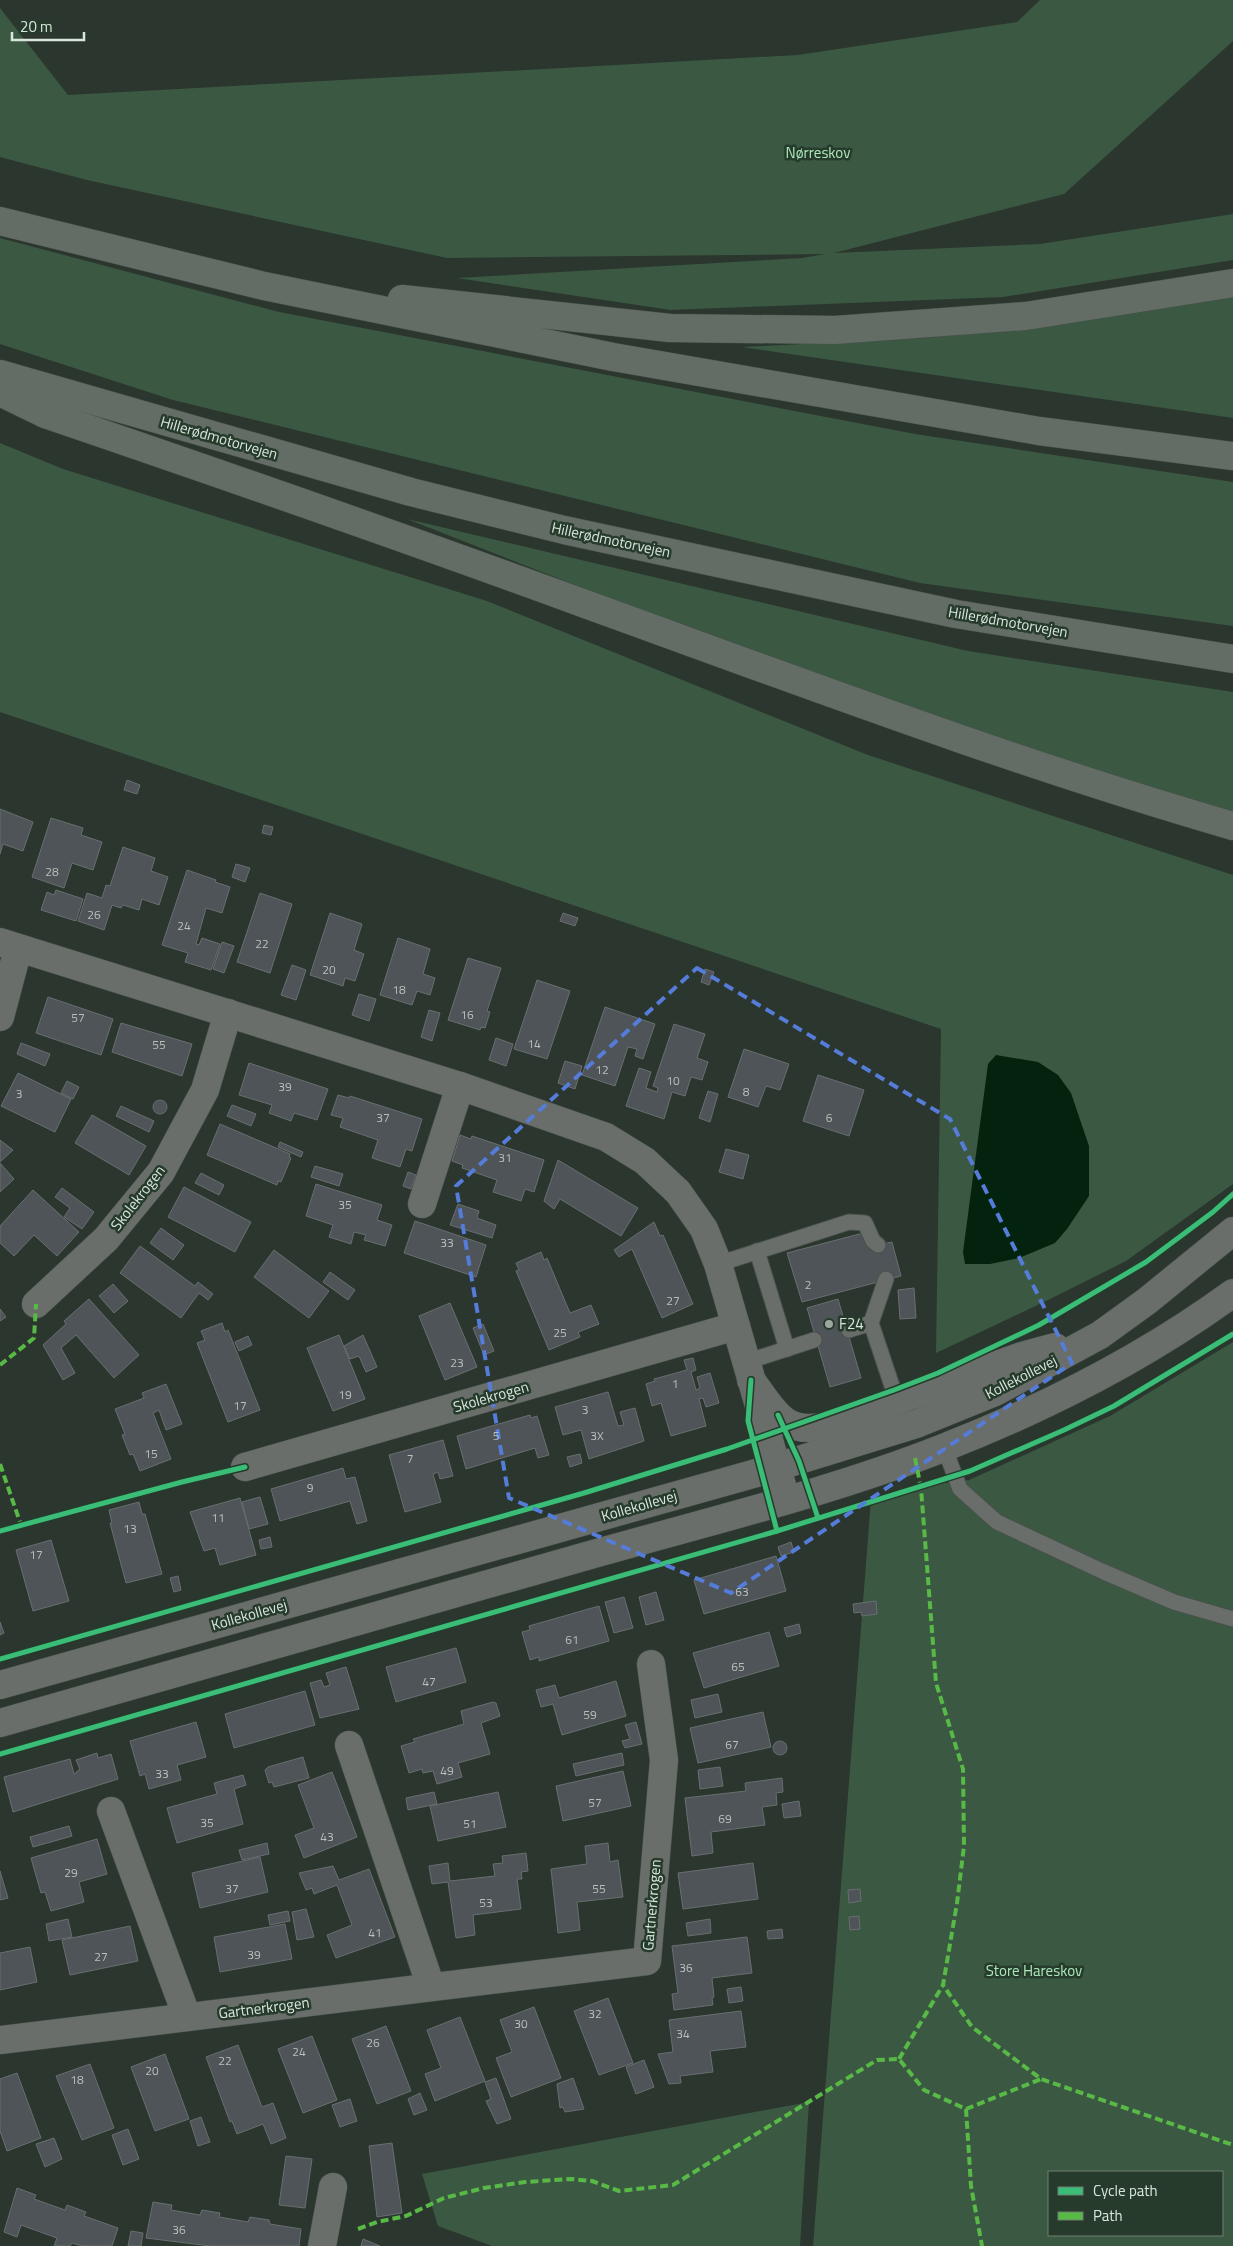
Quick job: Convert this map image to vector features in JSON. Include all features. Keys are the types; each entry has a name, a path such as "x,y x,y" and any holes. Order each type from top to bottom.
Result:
{"highway":[{"path":"0,221 264,286 613,358 1040,430 1233,456"},
{"path":"264,286 487,307 670,328 835,330 1026,316 1233,283"},
{"name":"Hillerødmotorvejen","path":"0,374 410,492 564,530 956,614 1233,659"},
{"path":"0,392 45,414 398,536 850,700 999,752 1233,826"}],"street":[{"path":"0,1017 9,946 460,1086 606,1138 645,1161 678,1192 704,1229 718,1264 786,1499"},
{"name":"Skolekrogen","path":"36,1304 106,1239 161,1172 205,1090 228,1014"},
{"path":"422,1204 460,1086"},
{"name":"Kollekollevej","path":"0,1684 777,1467 916,1424 986,1395 1100,1335 1147,1301 1233,1231"},
{"name":"Kollekollevej","path":"0,1723 786,1499 944,1448 1063,1396 1115,1368 1202,1316 1233,1293"},
{"name":"Skolekrogen","path":"245,1467 736,1326"},
{"path":"749,1371 778,1415 791,1426 808,1430 897,1401 1022,1356 1100,1335"},
{"name":"Gartnerkrogen","path":"0,2040 647,1960 664,1760 651,1664"},
{"path":"349,1745 431,1987"},
{"path":"111,1812 187,2017"},
{"path":"322,2246 333,2187"}],"lane":[{"path":"718,1264 849,1222 866,1222 873,1241 878,1245"},
{"path":"757,1251 787,1349"},
{"path":"886,1279 871,1323 897,1401"},
{"path":"849,1330 871,1323"},
{"path":"749,1371 787,1349 814,1340"},
{"path":"944,1448 960,1489 997,1522 1174,1602 1233,1619"}],"highlighted area":[{"path":"697,968 950,1119 1072,1363 731,1593 509,1498 456,1186"}],"green space":[{"name":"Nørreskov","path":"1040,0 1233,0 1233,41 1064,194 834,253 1040,244 1233,214 1233,260 1003,297 671,310 457,278 802,258 825,254 447,258 87,180 0,157 0,8 68,95 798,55 1017,22"},
{"path":"0,238 279,312 915,434 1233,482 1233,626 920,583 173,400 0,344"},
{"path":"1233,296 1233,418 742,347 926,338"},
{"path":"0,443 63,469 487,601 868,755 1233,875 1233,1184 1126,1261 936,1353 941,1029 0,712"},
{"path":"407,519 968,651 1233,692 1233,814 999,752"},
{"name":"Store Hareskov","path":"1233,1342 1233,2246 813,2246 871,1499 912,1487 969,1480 1110,1416"},
{"path":"809,2102 800,2246 492,2246 438,2226 422,2174"}],"shaded area":[{"path":"996,1055 1038,1062 1058,1075 1071,1093 1089,1146 1089,1196 1067,1229 1055,1243 1019,1258 990,1264 965,1264 963,1252 988,1064"}],"building":[{"path":"127,780 140,785 137,794 124,790"},
{"path":"0,809 33,822 23,851 3,844 0,854"},
{"path":"51,818 83,828 81,835 102,842 93,870 72,863 64,888 32,877"},
{"path":"264,825 273,827 271,835 262,833"},
{"path":"123,847 155,858 151,871 168,877 159,905 142,899 139,910 123,905 121,908 112,905 104,930 78,921 87,893 102,898 106,885 110,886"},
{"path":"236,864 250,868 245,882 232,877"},
{"path":"187,870 230,887 222,913 206,908 196,944 199,945 202,938 220,944 211,970 185,962 188,953 162,945"},
{"path":"56,890 83,899 76,921 41,910 47,892 54,895"},
{"path":"260,893 292,904 270,973 237,962"},
{"path":"330,913 362,924 354,950 364,954 355,981 345,978 343,986 310,975"},
{"path":"563,913 578,918 575,926 560,921"},
{"path":"398,938 430,949 423,974 435,978 430,995 417,991 412,1005 380,995"},
{"path":"222,942 234,946 224,973 213,969"},
{"path":"468,958 501,968 487,1011 490,1012 485,1028 481,1027 480,1030 448,1020"},
{"path":"292,965 306,970 296,1000 281,995"},
{"path":"705,969 714,972 709,985 701,982"},
{"path":"537,980 570,991 547,1059 514,1049"},
{"path":"359,994 376,999 369,1021 352,1015"},
{"path":"48,997 113,1019 101,1055 36,1033"},
{"path":"605,1007 655,1024 643,1059 635,1056 637,1049 628,1047 615,1086 582,1075"},
{"path":"429,1010 440,1013 432,1041 421,1037"},
{"path":"121,1023 192,1044 182,1076 112,1052"},
{"path":"674,1024 705,1034 697,1058 708,1062 702,1080 691,1077 685,1096 672,1092 664,1119 626,1106 639,1068 651,1072 646,1088 657,1092 658,1088 653,1086"},
{"path":"496,1038 513,1044 506,1066 489,1060"},
{"path":"21,1043 50,1054 45,1066 17,1054"},
{"path":"744,1049 789,1064 780,1090 766,1086 758,1107 728,1097"},
{"path":"565,1061 582,1066 575,1089 558,1083"},
{"path":"249,1063 328,1089 317,1120 294,1113 291,1121 269,1113 272,1105 239,1095"},
{"path":"18,1073 71,1099 55,1132 1,1106"},
{"path":"818,1075 864,1090 849,1136 803,1121"},
{"path":"67,1081 79,1087 73,1099 61,1093"},
{"path":"708,1091 718,1094 710,1122 699,1118"},
{"path":"338,1095 349,1098 350,1096 422,1119 412,1151 406,1149 400,1167 372,1158 378,1140 340,1127 343,1118 331,1115"},
{"path":"160,1100 165,1102 167,1107 165,1112 160,1114 155,1112 153,1107 155,1102"},
{"path":"232,1105 256,1114 251,1126 227,1116"},
{"path":"121,1106 154,1121 149,1132 116,1116"},
{"path":"92,1115 146,1146 129,1175 75,1143"},
{"path":"220,1124 290,1154 289,1157 291,1158 281,1182 278,1181 277,1185 207,1155"},
{"path":"460,1135 471,1139 472,1136 544,1160 534,1192 525,1189 521,1201 493,1192 497,1180 462,1168 463,1165 452,1161"},
{"path":"0,1140 13,1150 0,1162"},
{"path":"280,1142 303,1152 301,1157 278,1147"},
{"path":"726,1149 749,1155 743,1179 719,1172"},
{"path":"558,1160 638,1208 621,1236 560,1199 554,1209 544,1201"},
{"path":"0,1163 14,1179 0,1192"},
{"path":"315,1166 343,1174 339,1186 311,1177"},
{"path":"408,1172 416,1175 411,1189 403,1186"},
{"path":"201,1173 224,1185 219,1195 195,1183"},
{"path":"316,1184 382,1205 377,1220 392,1225 385,1246 364,1240 366,1235 354,1232 351,1244 329,1237 333,1225 306,1216"},
{"path":"184,1187 251,1222 235,1252 168,1217"},
{"path":"62,1188 94,1212 82,1229 64,1217 70,1208 55,1197"},
{"path":"33,1190 79,1232 57,1256 34,1235 14,1256 0,1243 0,1226"},
{"path":"458,1204 479,1211 477,1218 496,1225 492,1238 450,1225"},
{"path":"415,1221 486,1245 476,1277 404,1253"},
{"path":"654,1222 660,1236 663,1235 693,1304 662,1318 632,1249 619,1257 614,1250"},
{"path":"161,1228 184,1245 173,1260 150,1243"},
{"path":"867,1232 878,1245 892,1242 901,1276 802,1302 787,1253"},
{"path":"140,1246 195,1286 198,1282 213,1294 208,1300 199,1293 181,1318 120,1273"},
{"path":"274,1250 329,1291 309,1318 254,1277"},
{"path":"541,1252 544,1260 547,1258 570,1313 591,1305 599,1324 578,1332 580,1337 549,1350 516,1271 519,1270 516,1263"},
{"path":"330,1272 355,1290 348,1300 323,1282"},
{"path":"113,1284 128,1301 114,1313 99,1296"},
{"path":"914,1288 916,1318 900,1319 898,1290"},
{"path":"89,1299 139,1355 114,1378 76,1335 61,1348 75,1373 63,1380 43,1345 66,1324 64,1321"},
{"path":"838,1299 861,1378 830,1387 807,1308"},
{"path":"450,1303 477,1367 445,1380 419,1316"},
{"path":"0,1309 6,1317 0,1321"},
{"path":"222,1323 225,1332 228,1330 260,1410 228,1422 197,1343 205,1340 201,1331"},
{"path":"483,1324 494,1351 484,1355 473,1328"},
{"path":"339,1335 365,1399 333,1411 307,1348"},
{"path":"363,1335 377,1367 366,1372 359,1356 350,1359 344,1346"},
{"path":"248,1336 252,1345 239,1351 235,1342"},
{"path":"693,1358 696,1370 691,1372 696,1390 700,1388 697,1377 710,1373 719,1403 706,1407 703,1398 699,1399 706,1426 671,1436 661,1403 652,1406 646,1384 655,1381 654,1379 687,1370 684,1360"},
{"path":"166,1384 182,1424 166,1430 159,1410 153,1413 171,1459 140,1471 133,1454 130,1455 122,1435 125,1434 115,1409 144,1398 142,1393"},
{"path":"608,1392 618,1426 624,1425 620,1412 635,1408 644,1441 589,1459 581,1430 563,1435 555,1407"},
{"path":"530,1415 531,1418 537,1416 549,1455 538,1458 535,1448 466,1469 457,1436"},
{"path":"443,1440 453,1476 440,1479 438,1472 433,1474 441,1502 405,1512 389,1455"},
{"path":"580,1454 582,1463 570,1467 567,1457"},
{"path":"343,1468 346,1479 355,1477 367,1521 357,1524 350,1501 280,1521 271,1489"},
{"path":"260,1497 268,1524 249,1529 242,1502"},
{"path":"240,1498 256,1555 220,1565 215,1548 204,1551 190,1512"},
{"path":"139,1502 142,1514 145,1514 162,1574 126,1583 110,1523 112,1523 109,1510"},
{"path":"270,1537 272,1547 261,1549 259,1540"},
{"path":"51,1540 69,1601 33,1611 16,1550"},
{"path":"791,1542 794,1552 781,1556 778,1547"},
{"path":"776,1556 786,1591 704,1614 694,1580"},
{"path":"178,1576 181,1590 174,1592 170,1578"},
{"path":"656,1592 664,1620 646,1625 639,1597"},
{"path":"624,1597 633,1628 614,1633 605,1602"},
{"path":"876,1601 877,1614 862,1616 861,1612 854,1613 853,1604"},
{"path":"599,1606 609,1641 539,1661 539,1657 530,1660 522,1632 530,1630 529,1626"},
{"path":"0,1622 4,1633 0,1635"},
{"path":"799,1624 801,1633 787,1637 784,1628"},
{"path":"769,1632 779,1666 704,1688 693,1653"},
{"path":"456,1648 466,1682 396,1702 386,1667"},
{"path":"346,1667 359,1709 320,1718 310,1683 321,1680 324,1687 330,1685 326,1673"},
{"path":"616,1681 626,1716 562,1735 553,1704 541,1707 536,1690 555,1685 559,1698"},
{"path":"305,1691 315,1725 234,1748 225,1714"},
{"path":"718,1694 722,1712 695,1718 691,1700"},
{"path":"493,1702 496,1703 500,1716 481,1723 490,1754 458,1763 462,1777 437,1784 433,1771 423,1773 422,1769 409,1773 401,1746 415,1742 413,1739 464,1724 461,1711"},
{"path":"763,1712 771,1747 698,1763 690,1728"},
{"path":"196,1722 206,1757 177,1765 181,1780 149,1789 145,1774 140,1776 130,1741"},
{"path":"636,1722 642,1744 625,1748 622,1741 630,1739 625,1725"},
{"path":"780,1741 785,1743 787,1748 785,1753 780,1755 775,1753 773,1748 775,1743"},
{"path":"97,1753 98,1758 111,1754 118,1779 13,1812 4,1777 70,1759 74,1774 80,1769 76,1760"},
{"path":"622,1753 624,1765 576,1776 573,1764"},
{"path":"303,1757 309,1778 274,1787 272,1782 269,1783 265,1770 268,1767"},
{"path":"720,1767 723,1786 700,1789 698,1770"},
{"path":"623,1771 631,1806 563,1821 556,1786"},
{"path":"332,1772 357,1837 304,1858 295,1835 314,1828 298,1785"},
{"path":"243,1775 246,1785 234,1789 243,1824 177,1843 167,1808 217,1794 214,1783"},
{"path":"782,1778 783,1792 776,1793 777,1805 762,1807 765,1825 711,1832 713,1853 692,1856 685,1798 746,1791 745,1783"},
{"path":"434,1792 437,1804 408,1810 406,1798"},
{"path":"498,1792 506,1827 438,1841 430,1806"},
{"path":"799,1801 801,1816 784,1818 782,1804"},
{"path":"69,1826 72,1836 33,1847 30,1837"},
{"path":"97,1839 107,1874 79,1882 84,1902 51,1911 45,1892 41,1893 31,1858"},
{"path":"267,1843 269,1854 242,1860 239,1850"},
{"path":"608,1843 610,1862 618,1860 623,1897 577,1902 580,1930 558,1933 551,1869 587,1864 585,1846"},
{"path":"526,1853 528,1871 521,1872 522,1879 517,1879 521,1909 473,1915 475,1935 456,1938 448,1882 432,1884 429,1866 448,1863 450,1881 495,1876 493,1864 503,1863 502,1856"},
{"path":"260,1857 268,1892 200,1908 192,1873"},
{"path":"753,1863 758,1899 683,1909 678,1873"},
{"path":"333,1866 339,1880 369,1869 395,1937 336,1958 327,1935 352,1925 337,1885 314,1894 312,1888 306,1890 299,1873"},
{"path":"0,1871 8,1898 0,1900"},
{"path":"860,1889 861,1901 849,1903 848,1890"},
{"path":"306,1909 314,1937 297,1940 292,1912"},
{"path":"288,1911 290,1921 270,1925 268,1915"},
{"path":"859,1916 860,1929 850,1930 849,1917"},
{"path":"68,1919 72,1937 49,1941 46,1924"},
{"path":"710,1919 711,1933 688,1936 686,1923"},
{"path":"285,1924 292,1959 220,1972 214,1937"},
{"path":"130,1926 138,1961 70,1975 62,1940"},
{"path":"782,1929 783,1938 768,1939 767,1931"},
{"path":"747,1937 752,1973 712,1978 713,2005 674,2010 672,1994 678,1993 672,1946"},
{"path":"30,1947 37,1982 0,1990 0,1953"},
{"path":"741,1987 743,2001 729,2003 727,1989"},
{"path":"608,1998 633,2063 599,2075 574,2011"},
{"path":"534,2007 561,2078 511,2097 496,2058 512,2052 500,2020"},
{"path":"741,2011 746,2047 710,2051 713,2072 680,2076 681,2083 669,2084 658,2054 673,2052 669,2020"},
{"path":"460,2017 485,2081 435,2101 425,2074 441,2068 427,2030"},
{"path":"386,2026 411,2091 377,2104 352,2039"},
{"path":"312,2036 337,2100 303,2113 278,2049"},
{"path":"238,2045 262,2107 273,2103 286,2138 271,2144 263,2124 237,2134 232,2121 230,2122 206,2057"},
{"path":"165,2054 189,2119 155,2131 131,2067"},
{"path":"644,2060 654,2087 636,2094 626,2067"},
{"path":"90,2064 114,2128 82,2140 56,2076"},
{"path":"17,2073 41,2138 7,2151 0,2131 0,2079"},
{"path":"496,2078 511,2119 497,2124 486,2101 491,2099 485,2082"},
{"path":"573,2078 584,2109 565,2112 563,2107 560,2108 557,2084"},
{"path":"420,2093 427,2110 414,2115 408,2099"},
{"path":"350,2099 357,2121 340,2127 332,2105"},
{"path":"201,2117 210,2142 198,2146 190,2121"},
{"path":"128,2129 139,2159 123,2165 112,2135"},
{"path":"54,2138 62,2159 45,2167 36,2144"},
{"path":"392,2143 402,2213 377,2217 369,2146"},
{"path":"286,2156 312,2159 305,2208 279,2205"},
{"path":"17,2188 36,2195 34,2199 65,2210 67,2205 86,2212 84,2216 118,2228 112,2246 82,2246 72,2243 70,2246 54,2246 57,2238 21,2225 17,2237 4,2232"},
{"path":"153,2202 172,2205 171,2210 200,2215 202,2210 220,2213 219,2217 248,2222 250,2217 269,2220 270,2224 301,2229 299,2246 210,2246 146,2238"},
{"path":"131,2231 143,2233 141,2246 128,2246"},
{"path":"363,2239 380,2246 361,2246"}],"marked path":[{"path":"0,1365 34,1338 36,1304"},
{"path":"915,1458 921,1488 936,1683 963,1769 964,1846 957,1903 943,1985 972,2027 1041,2079 1233,2145"},
{"path":"0,1464 21,1525"},
{"path":"899,2059 943,1985"},
{"path":"358,2229 377,2222 406,2216 444,2198 484,2188 525,2182 571,2179 592,2181 619,2191 673,2185 877,2060 899,2059 924,2090 966,2109 1041,2079"},
{"path":"966,2109 971,2186 982,2246"}],"cycle path":[{"path":"0,1659 584,1493 727,1449 894,1390 938,1373 1039,1325 1146,1262 1213,1212 1233,1194"},
{"path":"0,1754 777,1531 970,1471 1114,1406 1233,1334"},
{"path":"751,1380 748,1421 777,1531"},
{"path":"778,1415 799,1461 818,1518"},
{"path":"0,1531 245,1467"}],"place":[{"name":"F24","path":"829,1324"}]}
